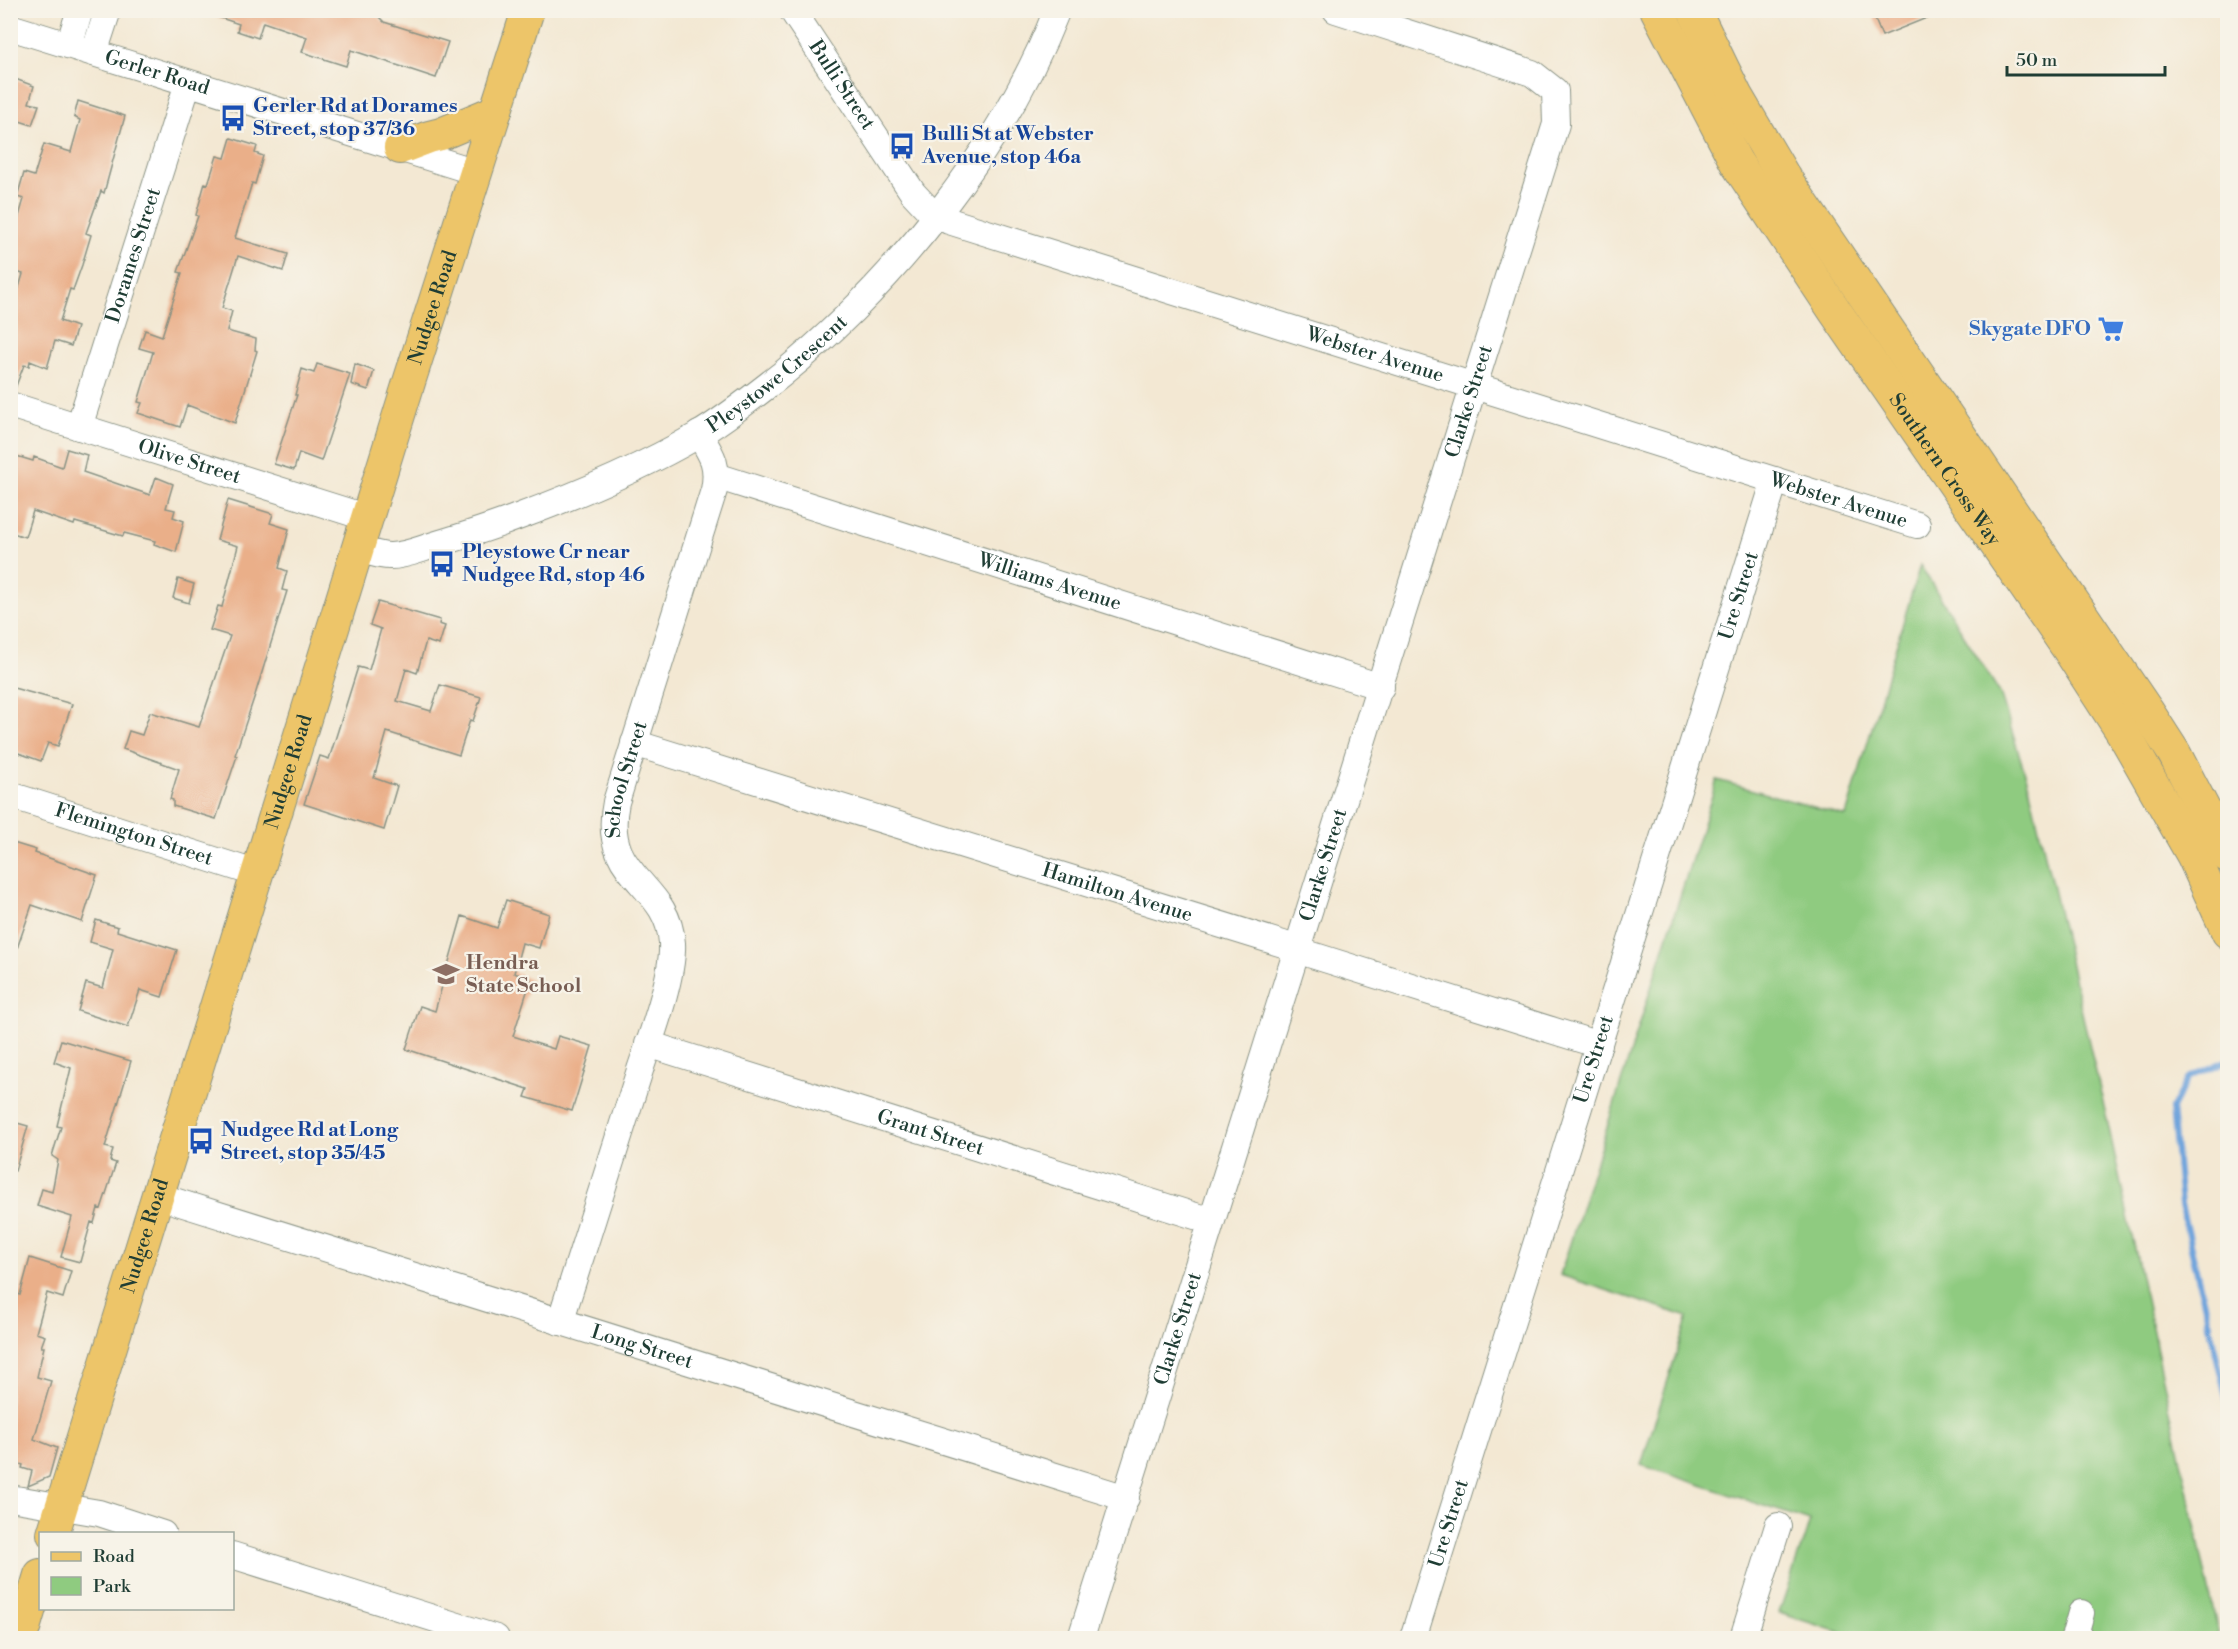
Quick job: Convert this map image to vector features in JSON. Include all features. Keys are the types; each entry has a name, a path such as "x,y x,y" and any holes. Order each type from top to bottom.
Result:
{"highway":[{"name":"Southern Cross Way","path":"1657,10 1736,162 1835,311 2068,648 2125,736 2193,855 2228,932"},
{"name":"Southern Cross Way","path":"1694,10 1736,96 1804,208 2148,711 2174,753 2228,856"},
{"path":"1719,10 1796,163 1804,208"}],"main road":[{"name":"Nudgee Road","path":"57,1520 528,10"},
{"path":"400,148 496,111"},
{"path":"21,1638 39,1578"}],"street":[{"path":"69,45 80,10"},
{"path":"94,53 108,10"},
{"name":"Bulli Street","path":"792,10 913,193 928,209 938,215"},
{"name":"Pleystowe Crescent","path":"358,549 390,556 482,531 588,489 650,461 699,434 752,398 805,356 857,307 938,215 1000,124 1038,56 1057,10"},
{"name":"Clarke Street","path":"1081,1638 1556,124 1555,91 1532,73 1336,10"},
{"name":"Gerler Road","path":"10,27 476,172"},
{"name":"Dorames Street","path":"79,427 188,83"},
{"name":"Webster Avenue","path":"938,215 1917,525"},
{"name":"Olive Street","path":"10,405 368,518"},
{"name":"School Street","path":"560,1322 670,968 672,941 669,925 663,910 626,866 615,842 613,816 714,490 716,468 712,455 699,434"},
{"name":"Williams Avenue","path":"716,476 1381,687"},
{"name":"Ure Street","path":"1413,1638 1775,480"},
{"name":"Hamilton Avenue","path":"634,743 1599,1045"},
{"name":"Flemington Street","path":"10,795 258,874"},
{"name":"Grant Street","path":"648,1044 1211,1221"},
{"name":"Long Street","path":"158,1196 1126,1498"},
{"path":"10,1498 57,1520 99,1513 160,1532"},
{"path":"1743,1638 1778,1526"},
{"path":"234,1557 496,1638"},
{"path":"2074,1638 2082,1613"}],"green space":[{"path":"1920,565 2000,693 2029,786 2106,1115 2218,1632 2217,1638 1859,1638 1779,1613 1810,1521 1641,1465 1688,1317 1560,1275 1717,780 1846,816"}],"building":[{"path":"210,10 372,10 384,22 448,42 436,78 351,50 346,66 302,52 307,37 263,22 258,38 237,31 239,24 209,14"},
{"path":"1871,10 1943,10 1944,11 1882,36"},
{"path":"10,77 34,86 29,103 39,105 32,125 10,118"},
{"path":"78,101 125,116 104,193 101,191 86,233 91,235 82,265 73,290 70,289 60,321 77,327 71,346 55,341 47,368 30,361 29,366 24,365 14,391 10,390 10,306 14,304 23,274 10,270 10,247 24,199 17,197 24,173 34,176 44,144 71,152 80,120 74,117"},
{"path":"231,138 257,146 255,153 263,156 235,238 288,254 283,271 238,256 222,308 232,311 227,331 256,339 255,350 257,351 235,423 187,405 180,427 138,413 142,403 138,402 153,352 139,348 145,330 162,336 182,273 178,272 198,216 196,215 205,183 208,184 217,156 225,158"},
{"path":"317,364 350,374 321,461 299,453 294,470 274,464 297,395 295,395 302,369 314,373"},
{"path":"355,364 374,371 368,390 351,384"},
{"path":"67,449 87,455 83,472 150,495 156,477 173,484 166,508 175,510 173,517 184,521 176,552 154,544 155,541 124,533 123,536 75,522 74,525 33,511 25,537 10,532 10,454 33,461 34,457 62,467"},
{"path":"228,500 273,514 270,523 289,529 279,568 287,571 282,590 287,591 216,819 173,806 173,800 170,799 179,769 123,749 129,731 142,735 150,712 199,727 230,636 210,630 218,606 222,607 238,546 217,540"},
{"path":"178,579 194,584 189,603 173,598"},
{"path":"378,602 440,620 439,624 445,626 439,645 426,641 417,673 406,669 397,701 431,711 440,685 481,697 473,721 470,720 459,755 387,732 374,778 397,786 384,830 304,804 320,756 329,759 358,667 369,670 381,629 370,625"},
{"path":"10,687 72,704 58,746 48,743 41,761 10,750"},
{"path":"10,842 97,875 82,922 32,905 13,960 10,960"},
{"path":"506,900 549,914 539,948 522,943 514,973 531,979 513,1036 554,1049 558,1036 592,1046 572,1111 525,1097 528,1089 406,1049 420,1006 435,1011 462,916 497,928"},
{"path":"96,920 118,927 117,931 177,950 162,997 140,990 128,1027 78,1011 86,983 103,988 113,949 90,942"},
{"path":"61,1040 131,1061 105,1147 113,1149 110,1161 116,1163 101,1209 98,1208 94,1223 91,1222 80,1262 61,1257 72,1217 37,1206 42,1189 52,1192 58,1160 52,1156 61,1127 57,1126 71,1068 54,1062"},
{"path":"10,1121 28,1126 15,1171 10,1171"},
{"path":"30,1258 71,1271 63,1298 47,1293 36,1333 45,1336 41,1347 44,1347 37,1377 51,1381 34,1439 57,1448 49,1477 28,1486 32,1471 10,1461 10,1292 20,1295"}],"waterway":[{"path":"2228,1060 2188,1078 2172,1108 2181,1205 2228,1405"}],"place":[{"name":"Gerler Rd at Dorames Street, stop 37/36","path":"233,118"},
{"name":"Bulli St at Webster Avenue, stop 46a","path":"902,146"},
{"name":"Skygate DFO","path":"2111,329"},
{"name":"Pleystowe Cr near Nudgee Rd, stop 46","path":"442,564"},
{"name":"Hendra State School","path":"446,974"},
{"name":"Nudgee Rd at Long Street, stop 35/45","path":"201,1141"}]}
